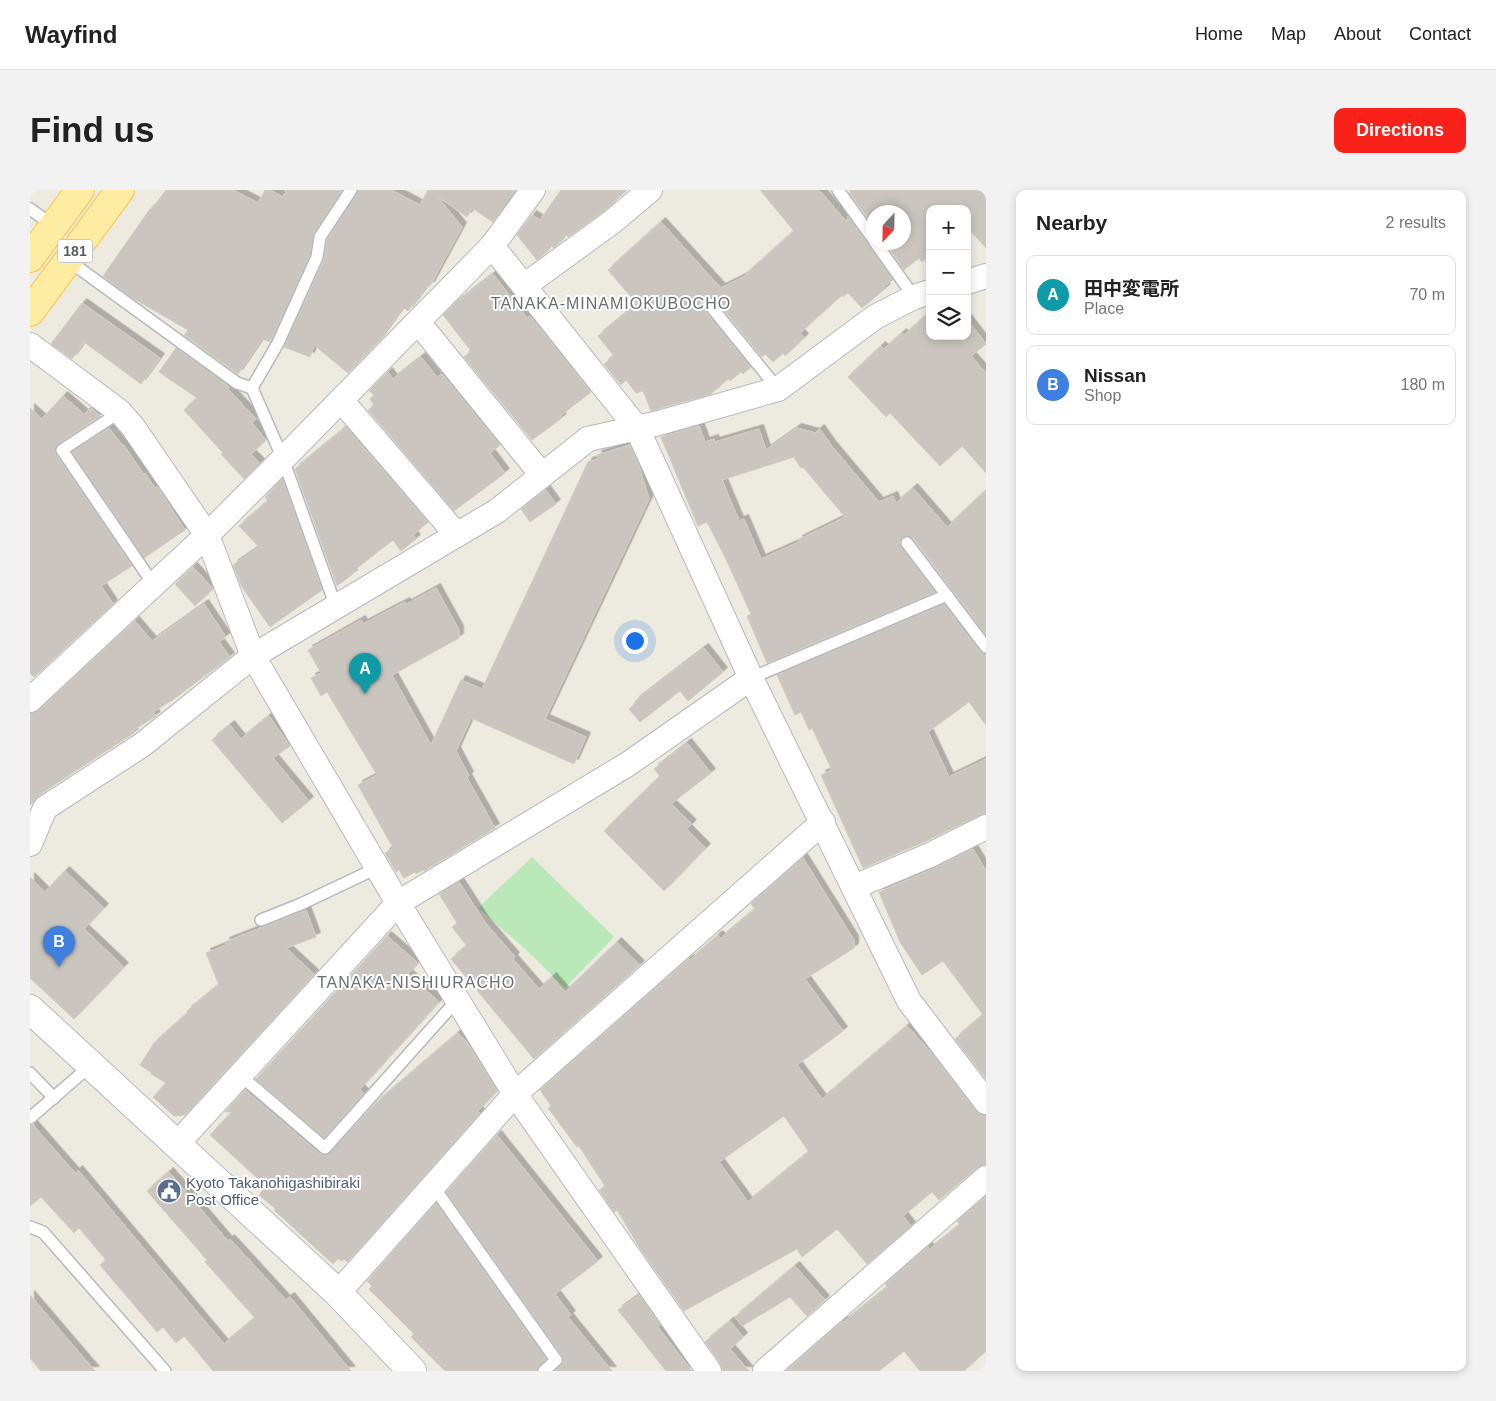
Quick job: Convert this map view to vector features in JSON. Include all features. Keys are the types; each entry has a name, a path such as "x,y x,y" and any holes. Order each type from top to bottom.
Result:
{"main road":[{"name":"181","path":"30,258 80,190"},
{"name":"181","path":"30,312 120,190"}],"street":[{"path":"30,700 207,536 283,459 492,246 533,190"},
{"path":"524,286 612,222 650,190"},
{"path":"492,246 637,428 751,678 909,1001 986,1102"},
{"path":"971,281 986,276"},
{"path":"30,844 45,808 142,745 253,656 496,511 588,439 637,428 778,389 875,317 922,294"},
{"path":"418,322 542,475"},
{"path":"30,345 120,412 133,427 207,536 253,656 398,903 515,1094 709,1371"},
{"path":"341,400 457,535"},
{"path":"176,1145 398,903 628,764 751,678"},
{"path":"338,1293 515,1094 822,822"},
{"path":"854,887 930,855 986,827"},
{"path":"30,1010 338,1293 412,1371"},
{"path":"764,1371 986,1178"}],"lane":[{"path":"252,388 278,343 317,257 320,237 351,190"},
{"path":"838,190 866,230"},
{"path":"30,209 54,226"},
{"path":"882,250 922,294"},
{"path":"69,261 237,383 252,388 283,459 336,607"},
{"path":"709,304 778,389"},
{"path":"120,412 62,450 154,585"},
{"path":"906,543 986,647"},
{"path":"751,678 946,595"},
{"path":"261,920 301,904 377,868"},
{"path":"240,1075 325,1148 458,999"},
{"path":"30,1118 90,1066"},
{"path":"30,1073 54,1098"},
{"path":"433,1186 556,1360 544,1371"},
{"path":"30,1227 43,1232 165,1371"}],"green space":[{"path":"532,857 614,937 565,988 523,947 478,908"}],"building":[{"path":"166,190 233,190 258,203 265,190 270,190 283,197 287,190 342,190 314,233 310,255 270,342 262,339 238,374 184,335 188,330 129,296 103,276 150,209"},
{"path":"358,190 391,190 420,205 428,190 514,190 493,222 472,208 467,217 437,196 462,227 430,286 427,286 408,311 403,307 377,343 348,373 314,345 310,357 284,347 324,260 327,240"},
{"path":"561,190 627,190 604,211 568,237 565,234 554,248 550,245 537,260 517,235 532,215 540,220"},
{"path":"760,190 819,190 847,222 848,216 866,242 866,250 872,250 893,280 884,286 886,288 862,308 848,293 843,297 842,295 800,333 804,338 785,356 783,353 773,362 765,354 762,357 715,299 711,297 705,298 702,302 703,309 751,367 730,381 728,379 711,394 651,411 643,391 636,393 626,380 621,385 604,364 614,356 598,336 637,304 608,270 661,222 721,288 743,277 794,231"},
{"path":"850,190 986,190 986,248 971,231 971,205 926,205 926,258 922,262 919,258 904,270 890,250 911,250 911,205 866,205 866,215 850,194"},
{"path":"493,274 527,318 530,316 591,392 560,416 562,418 532,440 464,357 471,351 443,315"},
{"path":"82,303 160,358 141,384 84,342 72,359 51,344"},
{"path":"926,316 926,340 971,340 971,324 986,344 971,356 986,373 986,473 962,446 940,466 890,413 886,417 848,377 881,346 884,349 902,333 904,335"},
{"path":"176,348 229,387 228,389 256,419 252,423 266,440 251,454 260,463 244,479 184,410 197,398 159,372"},
{"path":"421,357 437,377 442,374 500,445 490,453 505,473 454,511 368,410 374,405 370,399 374,395 369,391 388,372 393,379"},
{"path":"63,396 84,414 91,408 100,416 58,444 55,447 56,454 132,566 101,586 113,604 34,677 30,673 30,408 42,419"},
{"path":"345,426 428,522 413,535 416,539 401,551 393,540 337,586 295,469 343,430"},
{"path":"699,426 705,442 714,439 715,442 759,429 766,450 797,428 815,433 820,429 831,445 879,502 893,496 896,503 913,488 947,527 986,490 986,635 913,538 907,536 900,540 901,547 935,592 767,663 747,616 751,614 724,555 707,522 698,526 661,437","holes":["794,457 801,468 803,467 845,517 798,540 799,542 761,559 744,519 739,521 722,480"]},
{"path":"109,428 123,444 144,475 145,473 155,488 157,486 185,530 144,558 72,452"},
{"path":"630,445 639,466 649,499 545,719 586,737 574,764 471,718 456,751 469,776 467,778 495,828 424,871 416,874 415,872 404,878 399,870 396,872 385,853 393,848 358,785 377,775 327,692 321,696 311,678 321,673 308,650 361,620 363,624 405,602 407,604 436,588 459,630 459,638 392,675 431,745 461,680 482,689 588,462 598,459 597,455"},
{"path":"282,479 322,590 270,627 242,587 233,565 259,547 239,526 268,501 265,497"},
{"path":"546,490 556,504 530,522 521,509"},
{"path":"193,567 213,589 195,606 175,584"},
{"path":"204,604 226,637 219,642 230,657 174,699 153,712 156,716 132,731 134,733 38,796 30,805 30,713 39,710 135,621 152,641"},
{"path":"944,604 980,652 986,654 986,725 969,702 928,732 949,777 986,759 986,813 863,868 821,775 832,770 812,728 809,730 801,712 795,715 777,675"},
{"path":"704,648 723,672 688,701 680,691 640,722 629,709 636,703 635,701"},
{"path":"269,716 290,746 273,758 309,801 282,823 212,740 230,725 241,739"},
{"path":"687,743 711,773 671,804 692,824 687,829 706,848 664,891 604,831 660,776 654,769"},
{"path":"973,849 986,871 986,1079 955,1039 983,1015 943,961 922,975 900,942 879,892"},
{"path":"803,858 854,940 854,948 805,979 843,1031 797,1065 822,1099 907,1026 935,1057 975,1110 980,1114 986,1115 986,1165 977,1168 939,1200 932,1192 903,1216 911,1226 867,1264 837,1229 802,1257 797,1249 684,1311 641,1250 617,1210 614,1212 599,1190 605,1186 579,1146 577,1147 548,1108 551,1106 540,1090 689,959 718,935 721,938 755,909 751,904","holes":["784,1116 809,1152 748,1202 719,1162"]},
{"path":"65,871 104,908 84,929 124,967 74,1019 30,978 30,877 45,892"},
{"path":"459,882 484,921 539,989 552,977 565,992 617,942 640,965 534,1059 451,959 467,946 452,927 457,923 439,894"},
{"path":"306,910 316,937 286,948 314,974 185,1115 174,1116 153,1097 166,1083 140,1065 154,1043 188,1013 187,1011 219,985 206,953 226,945 225,942"},
{"path":"387,936 418,963 408,974 439,1002 360,1089 364,1093 324,1138 256,1079"},
{"path":"458,1033 466,1041 497,1091 478,1111 480,1113 347,1262 344,1259 342,1261 338,1259 333,1264 274,1210 276,1209 259,1195 266,1186 210,1135 232,1112 225,1112 245,1090 320,1154 328,1155 375,1104"},
{"path":"30,1125 33,1125 75,1173 78,1170 224,1344 255,1318 205,1262 207,1260 147,1191 169,1172 228,1241 230,1239 286,1300 290,1297 351,1371 213,1371 184,1336 176,1343 163,1327 157,1332 100,1265 106,1260 79,1228 74,1233 41,1197 30,1206"},
{"path":"497,1135 598,1261 555,1294 571,1315 568,1317 612,1371 555,1371 563,1363 562,1356 446,1192"},
{"path":"986,1196 986,1351 964,1371 920,1371 904,1351 879,1371 786,1371 843,1321 888,1287 885,1284 928,1247 930,1249 960,1225 957,1221"},
{"path":"436,1203 546,1359 537,1371 445,1371 411,1337 414,1334 369,1289 372,1286 367,1281"},
{"path":"795,1266 825,1300 807,1316 790,1297 742,1326 735,1317"},
{"path":"30,1295 95,1371 41,1371 30,1358"},
{"path":"639,1295 660,1325 657,1326 692,1371 666,1371 618,1310"},
{"path":"730,1321 743,1337 730,1349 749,1371 723,1371 720,1363 705,1342"}],"place":[{"name":"田中変電所","path":"365,694"},
{"name":"Nissan","path":"59,967"},
{"name":"Kyoto Takanohigashibiraki Post Office","path":"169,1191"}],"district":[{"name":"TANAKA-MINAMIOKUBOCHO","path":"611,303"},
{"name":"TANAKA-NISHIURACHO","path":"416,982"}]}
